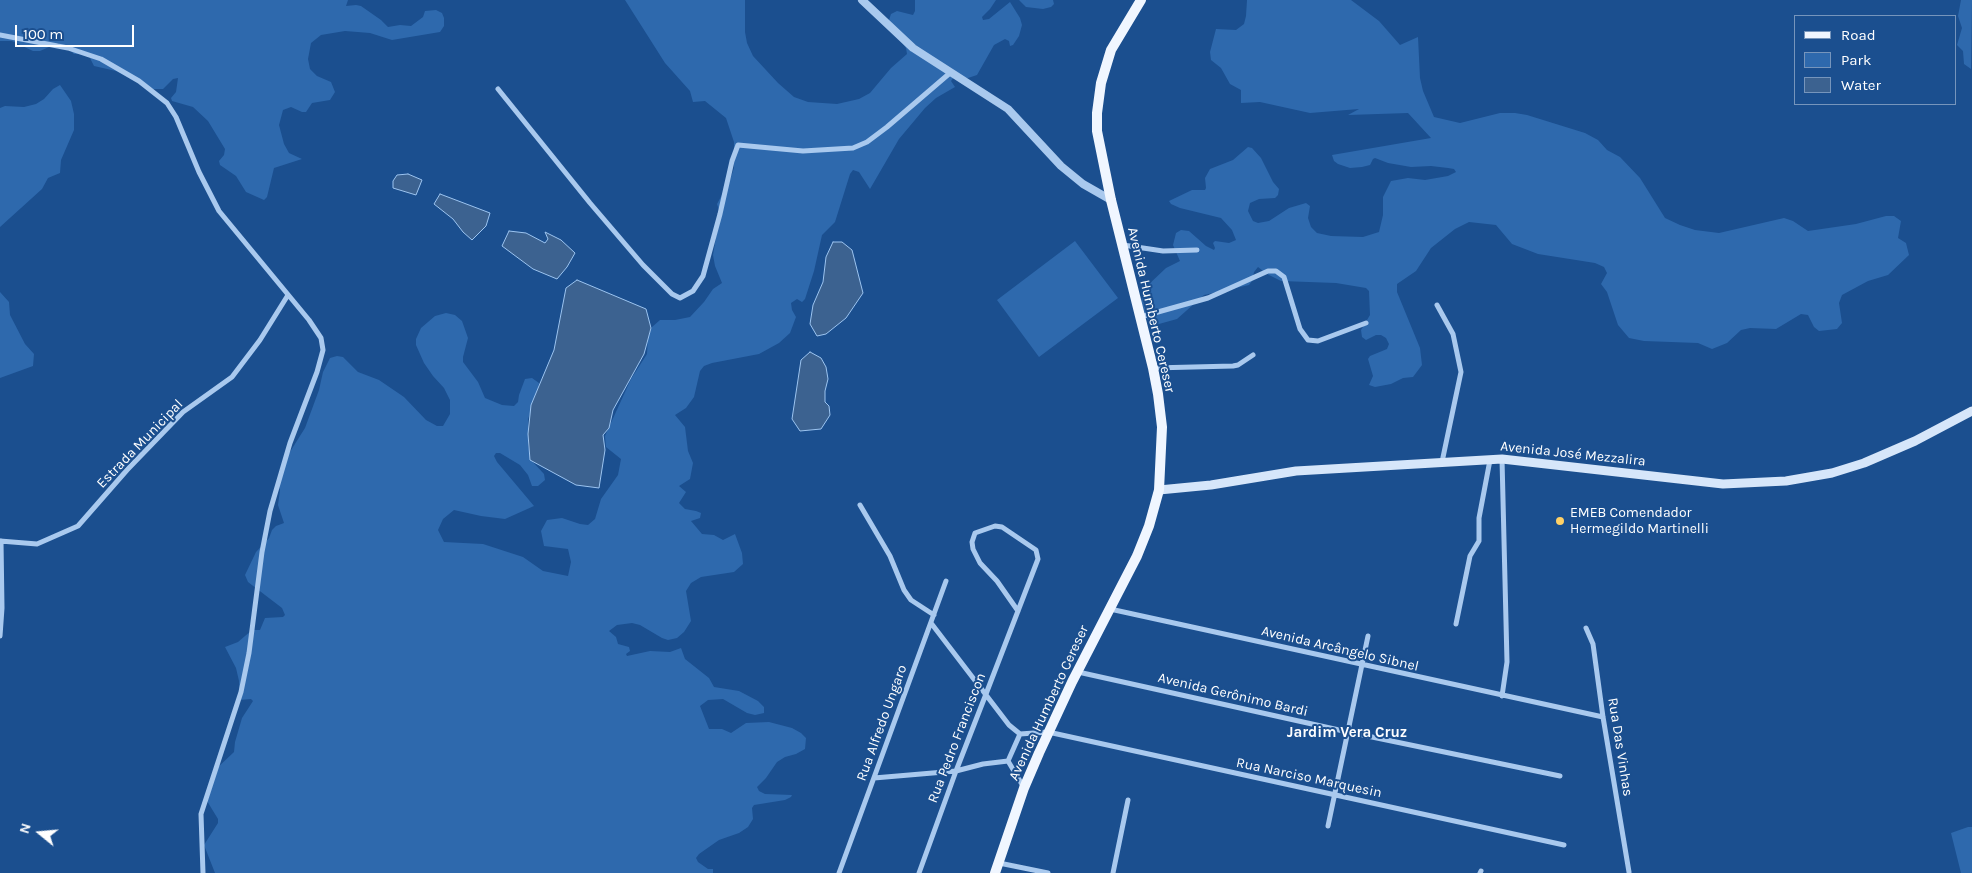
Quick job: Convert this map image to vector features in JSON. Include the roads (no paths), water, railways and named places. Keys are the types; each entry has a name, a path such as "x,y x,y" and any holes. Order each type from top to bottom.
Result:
{"main road":[{"path":"1114,46 1128,9 1134,0"},
{"name":"Avenida Humberto Cereser","path":"997,868 1024,788 1048,732 1146,534 1159,490 1162,426 1153,368 1110,200 1100,151 1097,113 1101,83 1114,46 1141,0"},
{"name":"Avenida José Mezzalira","path":"1159,490 1211,485 1296,471 1502,459 1723,484 1786,481 1832,473 1864,463 1915,441 1972,411"}],"street":[{"path":"862,0 913,48 1008,109 1062,166 1082,184 1110,200"},
{"path":"0,35 84,52 121,70 154,91 167,103 176,117 199,172 219,211 309,320 321,338 323,350 317,372 290,443 270,511 262,552 249,653 240,692 201,814 204,873"},
{"path":"498,89 590,203 644,265 672,294 680,298 693,290 703,276 732,160 738,145 803,151 853,148 867,142 887,127 950,73"},
{"path":"1122,245 1163,251 1197,250"},
{"path":"1140,317 1208,298 1268,271 1276,271 1284,277 1300,329 1308,340 1318,341 1366,323"},
{"name":"Estrada Municipal","path":"1,541 38,544 78,526 127,470 183,412 232,377 260,340 288,295"},
{"path":"1437,305 1452,334 1461,372 1442,462"},
{"path":"1153,368 1233,366 1238,365 1253,355"},
{"path":"1502,459 1507,662 1502,696"},
{"path":"1456,624 1470,556 1479,541 1479,518 1490,460"},
{"path":"860,505 890,556 904,590 912,600 934,615"},
{"name":"Rua Pedro Franciscon","path":"919,873 956,771 986,694 1018,611 1038,559 1038,552 1002,527 995,526 975,532 972,542 973,550 980,563 997,581 1018,611"},
{"path":"0,636 2,608 1,541"},
{"name":"Rua Alfredo Ungaro","path":"839,873 946,581"},
{"name":"Avenida Arcângelo Sibnel","path":"1110,609 1603,717"},
{"path":"931,623 1009,725 1020,734 1008,761"},
{"name":"Rua Das Vinhas","path":"1586,628 1593,644 1603,717 1629,872"},
{"path":"1328,826 1368,636"},
{"name":"Avenida Gerônimo Bardi","path":"1077,672 1348,732 1560,776"},
{"name":"Rua Narciso Marquesin","path":"1020,734 1048,732 1564,845"},
{"path":"874,778 956,771 983,764 1008,761"},
{"path":"1008,761 1024,788"},
{"path":"1113,873 1128,800"},
{"path":"997,868 1048,873"}],"water":[{"path":"408,174 422,180 416,195 393,188 393,181 397,175"},
{"path":"440,194 490,213 486,226 472,240 453,219 434,204"},
{"path":"509,231 526,233 545,243 548,239 545,232 561,240 575,253 557,279 533,269 502,246"},
{"path":"833,242 842,242 852,250 863,293 846,318 826,334 817,336 810,324 813,305 823,282 826,257"},
{"path":"577,280 646,309 651,328 644,354 613,410 609,428 603,435 605,450 599,488 576,485 530,460 528,434 531,405 554,350 566,288"},
{"path":"810,352 821,358 826,367 828,379 825,402 829,406 830,415 821,429 800,431 792,419 801,360"}],"place":[{"name":"EMEB Comendador Hermegildo Martinelli","path":"1560,521"}],"district":[{"name":"Jardim Vera Cruz","path":"1347,733"}]}
